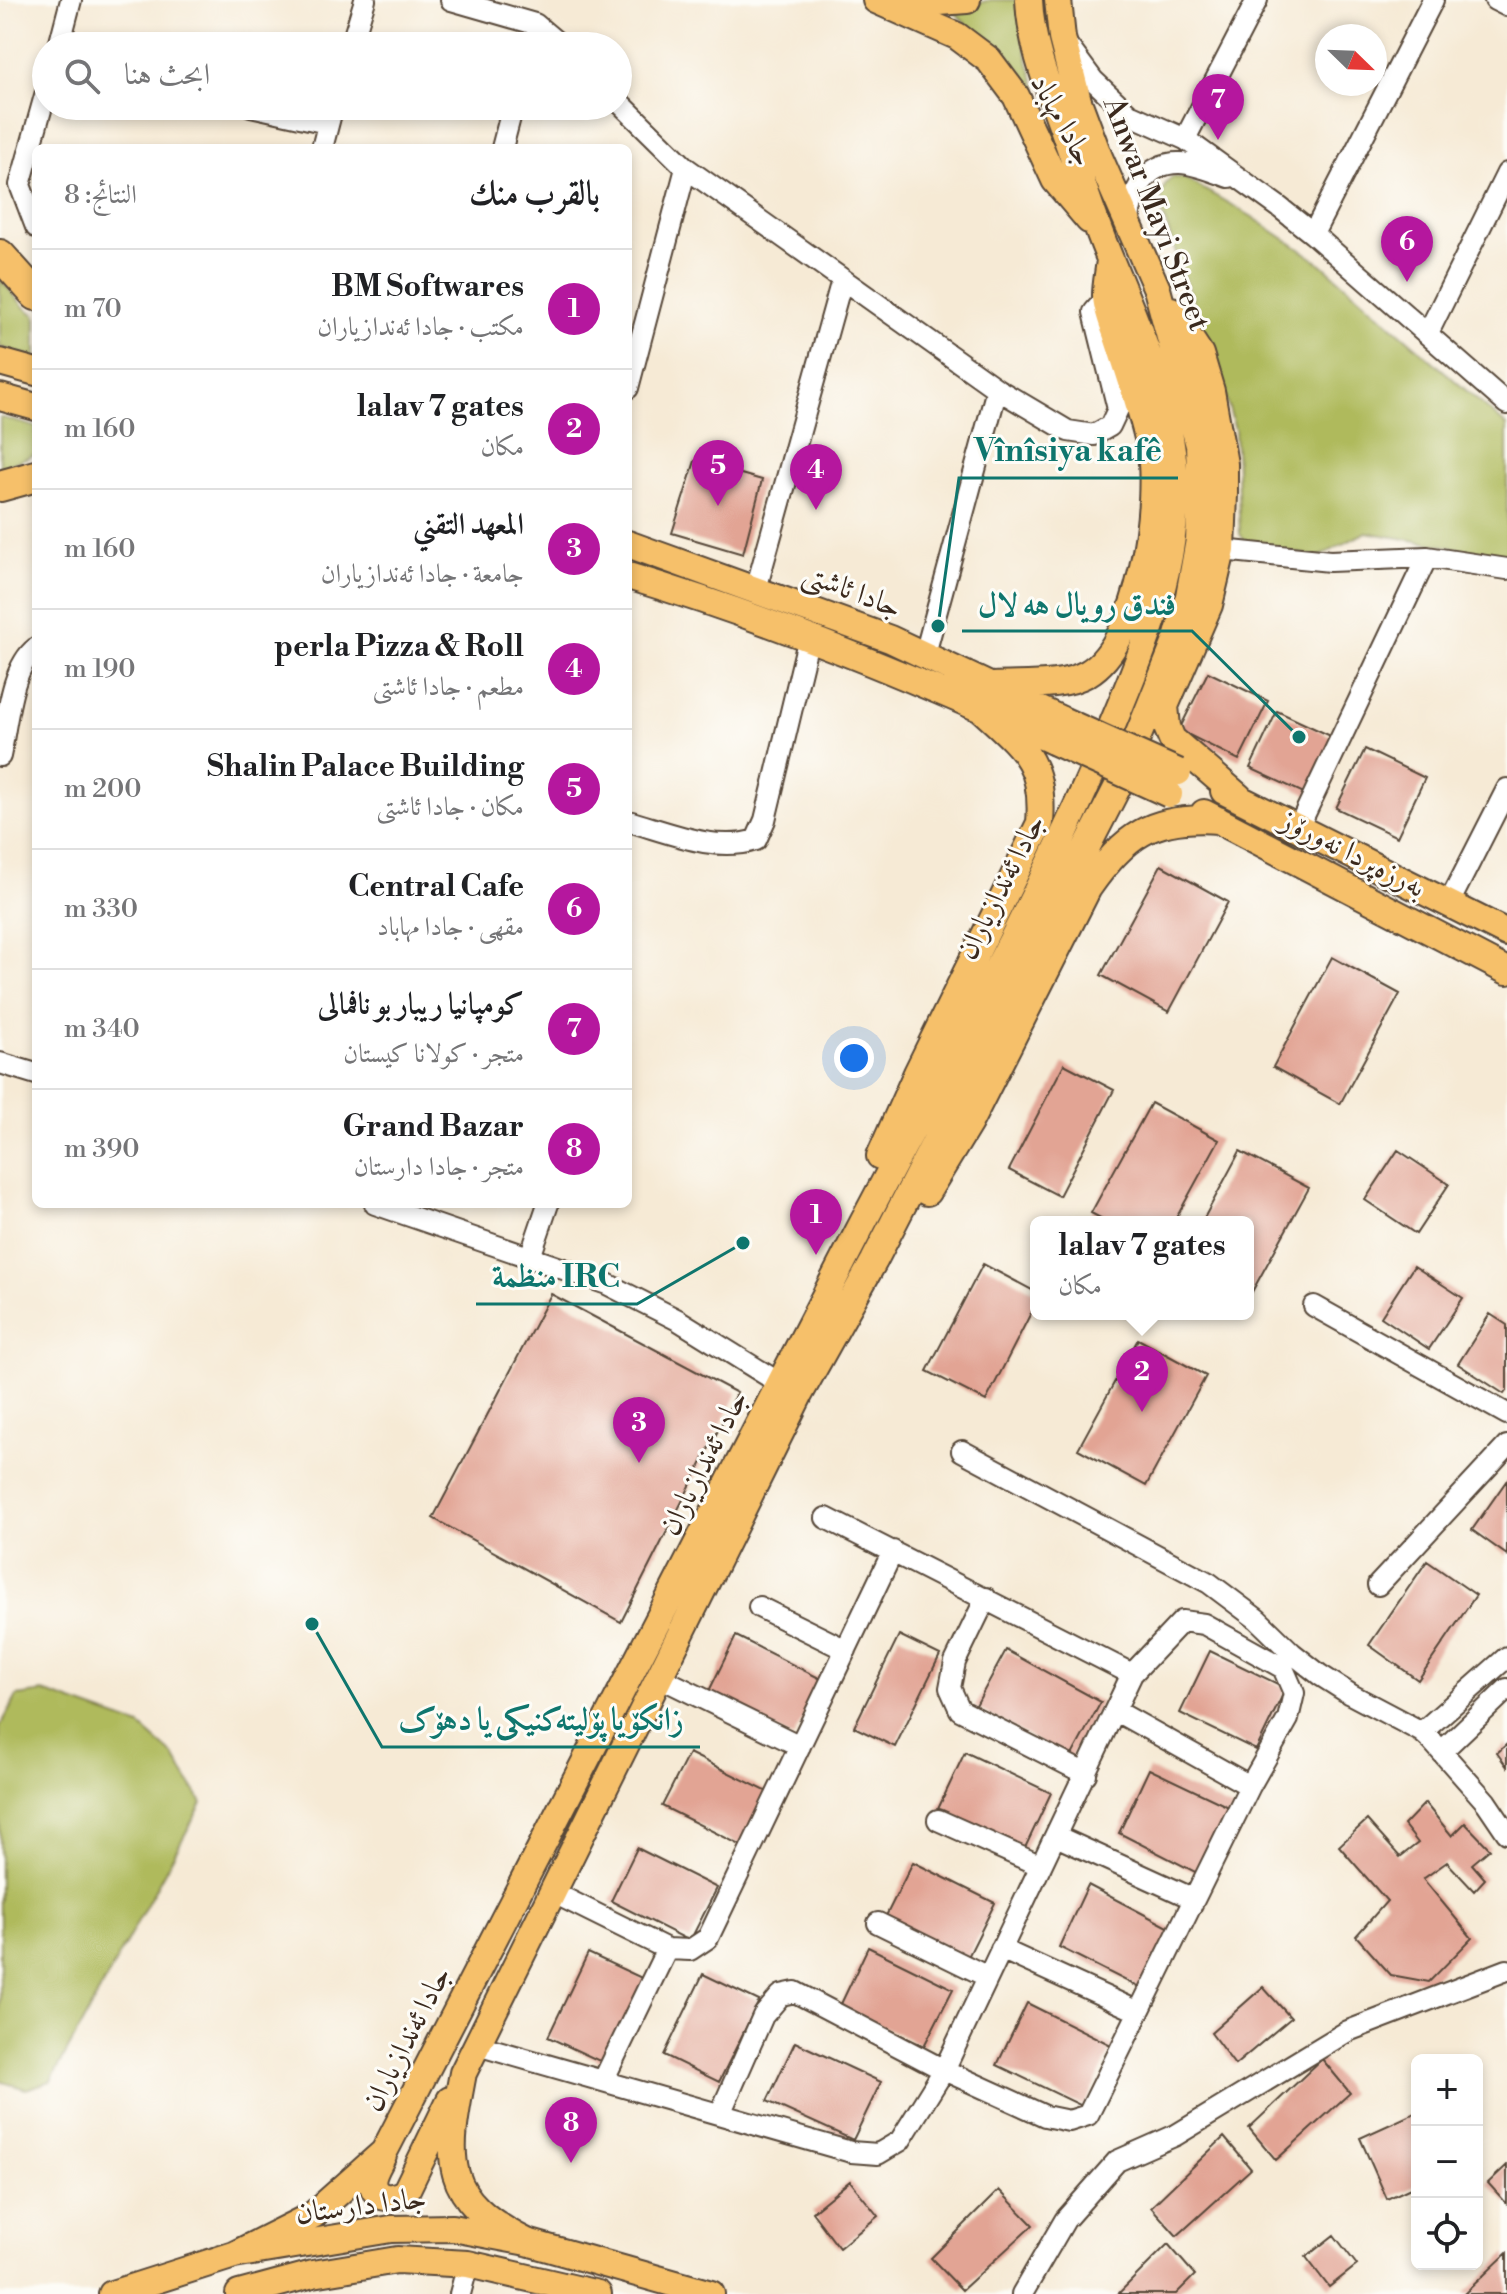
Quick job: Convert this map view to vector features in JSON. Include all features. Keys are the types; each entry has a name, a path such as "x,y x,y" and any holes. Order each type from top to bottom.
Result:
{"highway":[{"path":"0,255 32,291"},
{"path":"0,486 32,477"}],"main road":[{"path":"883,3 927,5 967,0"},
{"name":"Anwar Mayi Street","path":"1029,0 1036,54 1158,386 1172,455 1175,497 1168,563 1150,632"},
{"name":"Anwar Mayi Street","path":"1058,0 1062,38 1078,101 1157,289 1199,445 1199,540 1177,639"},
{"name":"جادا مهاباد","path":"883,3 957,36 989,60 1016,96 1055,180 1105,247"},
{"path":"849,1249 875,1167 917,1073 1040,823 1043,796 1038,772 987,697 1073,680 1090,672 1113,647 1137,593 1151,529 1154,487 1141,408 1106,298 1105,247"},
{"path":"1157,289 1200,354 1211,391 1224,464 1222,550 1209,605 1165,706 1167,727 1172,739 1239,797"},
{"path":"0,362 32,371"},
{"path":"0,397 32,406"},
{"name":"جادا ئاشتی","path":"632,545 925,654 987,697 1174,783"},
{"name":"جادا ئاشتی","path":"632,577 809,637 921,681 987,697"},
{"name":"جادا ئەندازیاران","path":"527,2242 481,2214 467,2200 458,2183 452,2156 453,2128 463,2073 659,1677 790,1390 849,1249 1069,826 1150,632"},
{"name":"جادا ئەندازیاران","path":"234,2255 313,2215 384,2152 790,1390 874,1261 1117,788 1177,639"},
{"name":"بەرزەپردا نەورۆز","path":"1174,783 1239,797 1507,933"},
{"name":"بەرزەپردا نەورۆز","path":"1174,783 1218,820 1507,971"},
{"path":"874,1261 926,1194 969,1123 1088,888 1105,863 1121,846 1149,829 1191,818 1218,820"},
{"path":"384,2152 373,2176 373,2187 386,2197 400,2196 406,2191 463,2073"},
{"name":"جادا دارستان","path":"112,2294 234,2255 391,2229 453,2228 527,2242 711,2294"},
{"name":"جادا دارستان","path":"239,2294 313,2274 397,2260 468,2264 554,2288 598,2294"}],"street":[{"path":"63,32 71,0"},
{"path":"355,32 365,0"},
{"path":"451,0 535,24 544,32"},
{"path":"1185,139 1257,0"},
{"path":"1313,234 1433,0"},
{"path":"1495,0 1507,6"},
{"path":"533,32 535,24"},
{"path":"1062,38 1093,80 1129,114 1185,139 1313,234 1507,404"},
{"path":"632,115 686,168 997,389 1068,431 1094,435 1110,426 1118,409 1094,312 1106,298"},
{"path":"32,216 20,185 38,120"},
{"path":"323,144 329,120"},
{"path":"503,144 509,120"},
{"path":"1129,223 1129,205 1136,189 1147,175 1162,166 1179,163 1195,166 1241,181"},
{"path":"632,373 686,168"},
{"path":"1428,333 1507,173"},
{"path":"756,589 842,280"},
{"path":"925,654 997,389"},
{"path":"1222,550 1330,561 1427,557 1507,569"},
{"path":"1299,826 1427,557"},
{"path":"632,822 717,844 739,845 756,840 765,820 809,637"},
{"path":"0,756 18,674 24,658 32,651"},
{"path":"1449,903 1507,789"},
{"path":"0,1063 32,1073"},
{"path":"387,1208 621,1291 691,1328 790,1390"},
{"path":"530,1257 547,1208"},
{"path":"1314,1306 1507,1414"},
{"path":"1378,1585 1507,1446"},
{"path":"962,1451 1209,1583 1257,1619 1320,1675 1422,1732 1486,1802 1507,1833"},
{"path":"826,1518 1132,1674"},
{"path":"552,1892 667,1949 690,1950 708,1938 893,1551"},
{"path":"986,1598 955,1662 950,1688 960,1710 1086,1774"},
{"path":"759,1607 846,1650"},
{"path":"477,2045 851,2152 878,2154 900,2141 944,2070 1132,1674 1182,1621 1204,1624 1283,1668 1294,1693 1288,1719 1250,1786 1088,2115 1069,2121 1045,2116 944,2070 795,1992 781,1995 763,2016 720,2114"},
{"path":"1422,1732 1507,1657"},
{"path":"659,1677 800,1746"},
{"path":"1442,1751 1507,1689"},
{"path":"1466,1692 1482,1710"},
{"path":"1116,1711 1250,1786"},
{"path":"938,1820 1041,1866"},
{"path":"1056,1836 1194,1899"},
{"path":"878,1923 988,1977"},
{"path":"603,2081 667,1949"},
{"path":"1001,1949 1139,2012"},
{"path":"1022,2294 1065,2220 1117,2161 1176,2135 1348,2031 1507,1970"},
{"path":"460,2294 468,2264"}],"green space":[{"path":"990,0 1016,0 1027,57 1065,180 1020,83 953,10"},
{"path":"1172,177 1184,178 1251,216 1319,262 1507,426 1507,557 1366,532 1319,557 1248,546 1240,534 1235,430 1221,380 1162,213 1163,189"},
{"path":"0,279 32,312 32,357 0,347"},
{"path":"0,417 32,426 32,456 0,468"},
{"path":"44,1692 140,1726 173,1755 202,1803 51,2081 26,2089 0,2081 0,1727 17,1696"}],"building":[{"path":"695,461 762,480 743,554 672,533"},
{"path":"1208,672 1268,701 1239,760 1179,730"},
{"path":"1277,711 1335,738 1308,795 1250,768"},
{"path":"1365,749 1425,778 1397,837 1336,808"},
{"path":"1161,865 1228,902 1169,1012 1101,975"},
{"path":"1332,957 1400,994 1340,1104 1273,1067"},
{"path":"1064,1064 1114,1090 1059,1196 1009,1170"},
{"path":"1151,1103 1219,1140 1177,1216 1097,1216 1091,1213"},
{"path":"1398,1150 1449,1184 1416,1234 1365,1200"},
{"path":"1240,1151 1309,1188 1254,1288 1254,1216 1205,1216"},
{"path":"983,1264 1030,1289 1030,1315 986,1401 927,1371"},
{"path":"1414,1266 1463,1298 1429,1349 1381,1317"},
{"path":"551,1294 737,1393 621,1622 433,1518"},
{"path":"1490,1314 1507,1325 1507,1390 1504,1394 1458,1364"},
{"path":"1138,1339 1206,1376 1146,1486 1078,1449"},
{"path":"1507,1480 1507,1555 1472,1530"},
{"path":"1427,1561 1476,1595 1418,1680 1369,1645"},
{"path":"899,1635 940,1655 895,1747 854,1727"},
{"path":"736,1636 823,1680 793,1738 707,1695"},
{"path":"1006,1650 1101,1702 1070,1759 975,1707"},
{"path":"1210,1651 1286,1688 1256,1750 1180,1713"},
{"path":"1507,1744 1507,1767 1497,1753"},
{"path":"965,1752 1051,1793 1024,1850 938,1809"},
{"path":"689,1753 772,1794 746,1848 662,1806"},
{"path":"1149,1769 1233,1809 1199,1874 1119,1833"},
{"path":"1425,1803 1452,1836 1465,1823 1490,1849 1472,1864 1485,1879 1474,1891 1447,1862 1423,1879 1472,1938 1429,1982 1391,1975 1356,1936 1387,1901 1339,1846 1367,1820 1400,1857 1418,1843 1404,1825"},
{"path":"637,1848 717,1888 690,1941 611,1901"},
{"path":"913,1862 995,1903 968,1957 884,1920"},
{"path":"1088,1885 1174,1930 1144,1990 1059,1947"},
{"path":"868,1947 953,1989 924,2046 840,2006"},
{"path":"588,1953 646,1980 606,2064 548,2037"},
{"path":"703,1974 759,2001 719,2082 664,2055"},
{"path":"1263,1987 1291,2018 1235,2065 1211,2033"},
{"path":"1027,2003 1113,2046 1084,2107 997,2065"},
{"path":"795,2042 881,2082 853,2140 767,2101"},
{"path":"1322,2059 1350,2093 1276,2160 1249,2128"},
{"path":"1411,2115 1411,2188 1387,2199 1360,2138"},
{"path":"1224,2137 1251,2169 1177,2236 1151,2207"},
{"path":"1507,2165 1507,2204 1488,2183"},
{"path":"850,2181 878,2216 839,2248 812,2212"},
{"path":"999,2190 1033,2225 962,2290 931,2258"},
{"path":"1334,2235 1357,2265 1329,2287 1306,2257"},
{"path":"1168,2244 1195,2275 1176,2294 1118,2294"},
{"path":"1507,2253 1507,2294 1464,2294"}],"place":[{"name":"كومپانيا ريبار بو نافمالى","path":"1218,140"},
{"name":"Central Cafe","path":"1407,282"},
{"name":"Shalin Palace Building","path":"718,506"},
{"name":"perla Pizza & Roll","path":"816,510"},
{"name":"Vînîsiya kafê","path":"938,626"},
{"name":"فندق رويال هه لال","path":"1299,737"},
{"name":"منظمة IRC","path":"743,1243"},
{"name":"BM Softwares","path":"816,1255"},
{"name":"lalav 7 gates","path":"1142,1412"},
{"name":"المعهد التقني","path":"639,1463"},
{"name":"زانکۆیا پۆلیتەکنیکی یا دهۆک","path":"312,1624"},
{"name":"Grand Bazar","path":"571,2163"}]}
